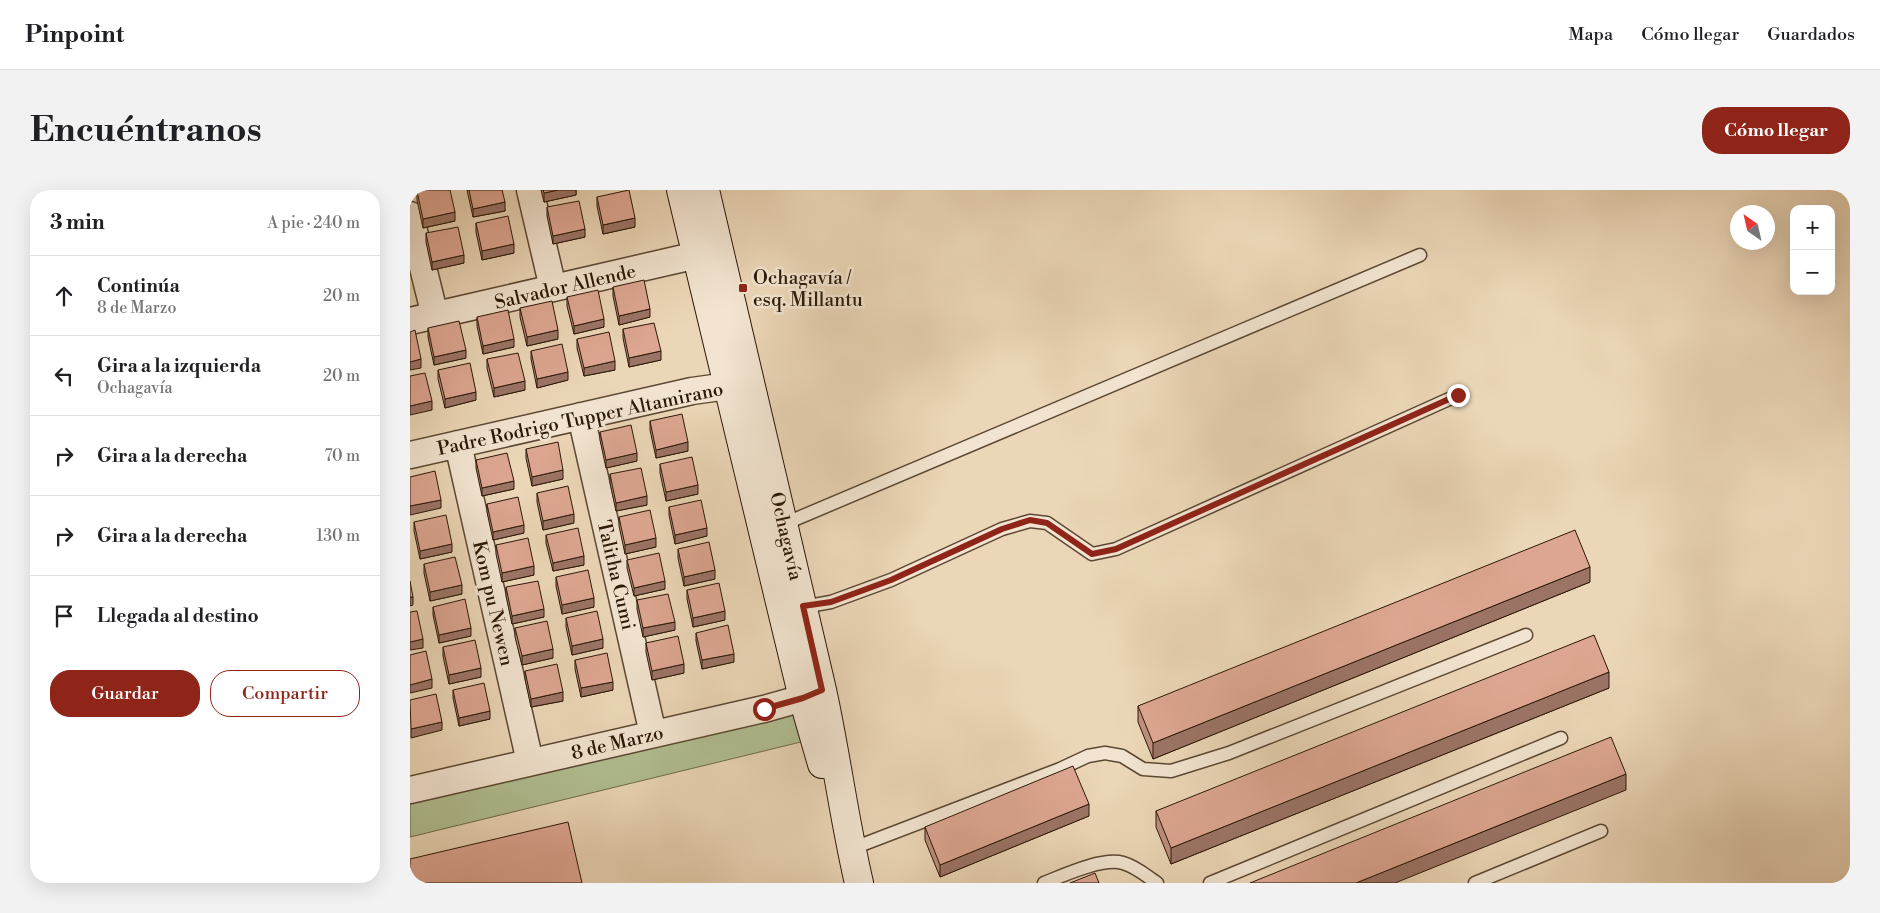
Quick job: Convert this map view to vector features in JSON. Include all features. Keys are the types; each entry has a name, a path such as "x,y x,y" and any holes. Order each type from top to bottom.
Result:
{"main road":[{"path":"681,190 708,253"},
{"name":"Ochagavía","path":"705,190 708,253 739,384 784,524 803,606 813,694"},
{"path":"739,384 813,694 810,725 851,849 859,883"}],"street":[{"path":"530,190 553,288"},
{"path":"410,215 422,318"},
{"name":"Salvador Allende","path":"422,318 708,253"},
{"name":"Padre Rodrigo Tupper Altamirano","path":"410,455 692,391 739,384"},
{"name":"Talitha Cumi","path":"581,416 652,734"},
{"name":"Kom pu Newen","path":"458,444 530,762"},
{"name":"8 de Marzo","path":"410,790 764,709 813,694"}],"lane":[{"path":"784,524 1420,255"},
{"path":"803,606 831,602 891,580 1002,529 1030,520 1047,523 1092,554 1116,549 1458,395"},
{"path":"851,849 1088,756 1105,754 1122,756 1143,769 1172,771 1229,753 1526,635"},
{"path":"1210,883 1561,738"},
{"path":"1475,883 1601,831"},
{"path":"1044,883 1103,863 1112,862 1122,862 1140,870 1157,883"}],"green space":[{"path":"797,709 805,741 410,837 410,802"}],"building":[{"path":"450,190 455,212 423,219 417,191"},
{"path":"469,190 502,190 505,202 473,209"},
{"path":"543,190 558,190 544,193"},
{"path":"629,190 635,218 603,225 597,197"},
{"path":"579,201 585,229 553,236 547,207"},
{"path":"508,216 514,244 482,251 476,223"},
{"path":"458,227 464,255 432,262 426,233"},
{"path":"644,280 650,309 619,316 613,287"},
{"path":"598,290 604,319 574,326 567,297"},
{"path":"552,301 558,330 527,337 520,308"},
{"path":"508,310 514,339 483,346 477,317"},
{"path":"459,321 466,350 434,357 428,328"},
{"path":"654,323 661,351 629,358 623,329"},
{"path":"415,330 421,359 410,362 410,332"},
{"path":"609,332 615,361 584,368 577,339"},
{"path":"562,344 568,372 537,379 531,351"},
{"path":"518,353 525,381 494,388 487,359"},
{"path":"470,363 476,392 445,399 438,370"},
{"path":"425,373 432,401 410,406 410,376"},
{"path":"682,414 688,442 656,450 650,421"},
{"path":"631,425 637,453 606,460 600,432"},
{"path":"558,442 563,470 532,477 526,449"},
{"path":"507,453 514,481 482,488 476,460"},
{"path":"692,457 698,485 666,492 660,464"},
{"path":"641,468 647,496 616,503 610,474"},
{"path":"435,471 441,500 410,506 410,477"},
{"path":"568,486 574,514 543,521 537,493"},
{"path":"518,497 524,525 493,532 487,504"},
{"path":"701,500 707,528 675,535 669,507"},
{"path":"650,510 656,538 625,545 619,517"},
{"path":"446,515 452,544 420,551 414,522"},
{"path":"578,528 584,556 553,563 546,535"},
{"path":"1575,530 1590,567 1153,743 1138,706"},
{"path":"528,538 534,566 502,573 496,545"},
{"path":"709,542 715,570 684,577 678,549"},
{"path":"659,553 665,581 634,588 627,560"},
{"path":"455,557 462,585 430,592 424,564"},
{"path":"588,570 594,598 562,605 556,577"},
{"path":"410,581 413,597 410,597"},
{"path":"538,581 544,609 512,616 506,587"},
{"path":"719,583 725,611 693,618 687,590"},
{"path":"668,594 675,622 643,628 637,600"},
{"path":"465,599 471,628 439,635 433,607"},
{"path":"417,611 423,639 410,642 410,612"},
{"path":"597,611 603,639 572,646 566,618"},
{"path":"547,621 553,649 522,656 515,628"},
{"path":"728,625 734,654 702,660 696,633"},
{"path":"1594,635 1609,672 1171,848 1156,811"},
{"path":"678,636 684,664 652,671 646,643"},
{"path":"475,640 481,668 449,675 443,647"},
{"path":"426,651 432,679 410,685 410,655"},
{"path":"607,653 613,682 581,688 575,660"},
{"path":"557,664 563,692 531,699 525,671"},
{"path":"484,683 490,711 459,718 453,690"},
{"path":"436,694 442,722 411,729 410,700"},
{"path":"1611,737 1626,774 1356,883 1250,883"},
{"path":"1073,766 1089,804 940,865 925,827"},
{"path":"568,822 582,883 410,883 410,859"},
{"path":"1095,873 1099,883 1070,883"}],"place":[{"name":"Ochagavía / esq. Millantu","path":"743,288"}],"route":[{"path":"764,709 803,698 822,690 803,606 831,602 891,580 1002,529 1030,520 1047,523 1092,554 1116,549 1458,395"}]}
